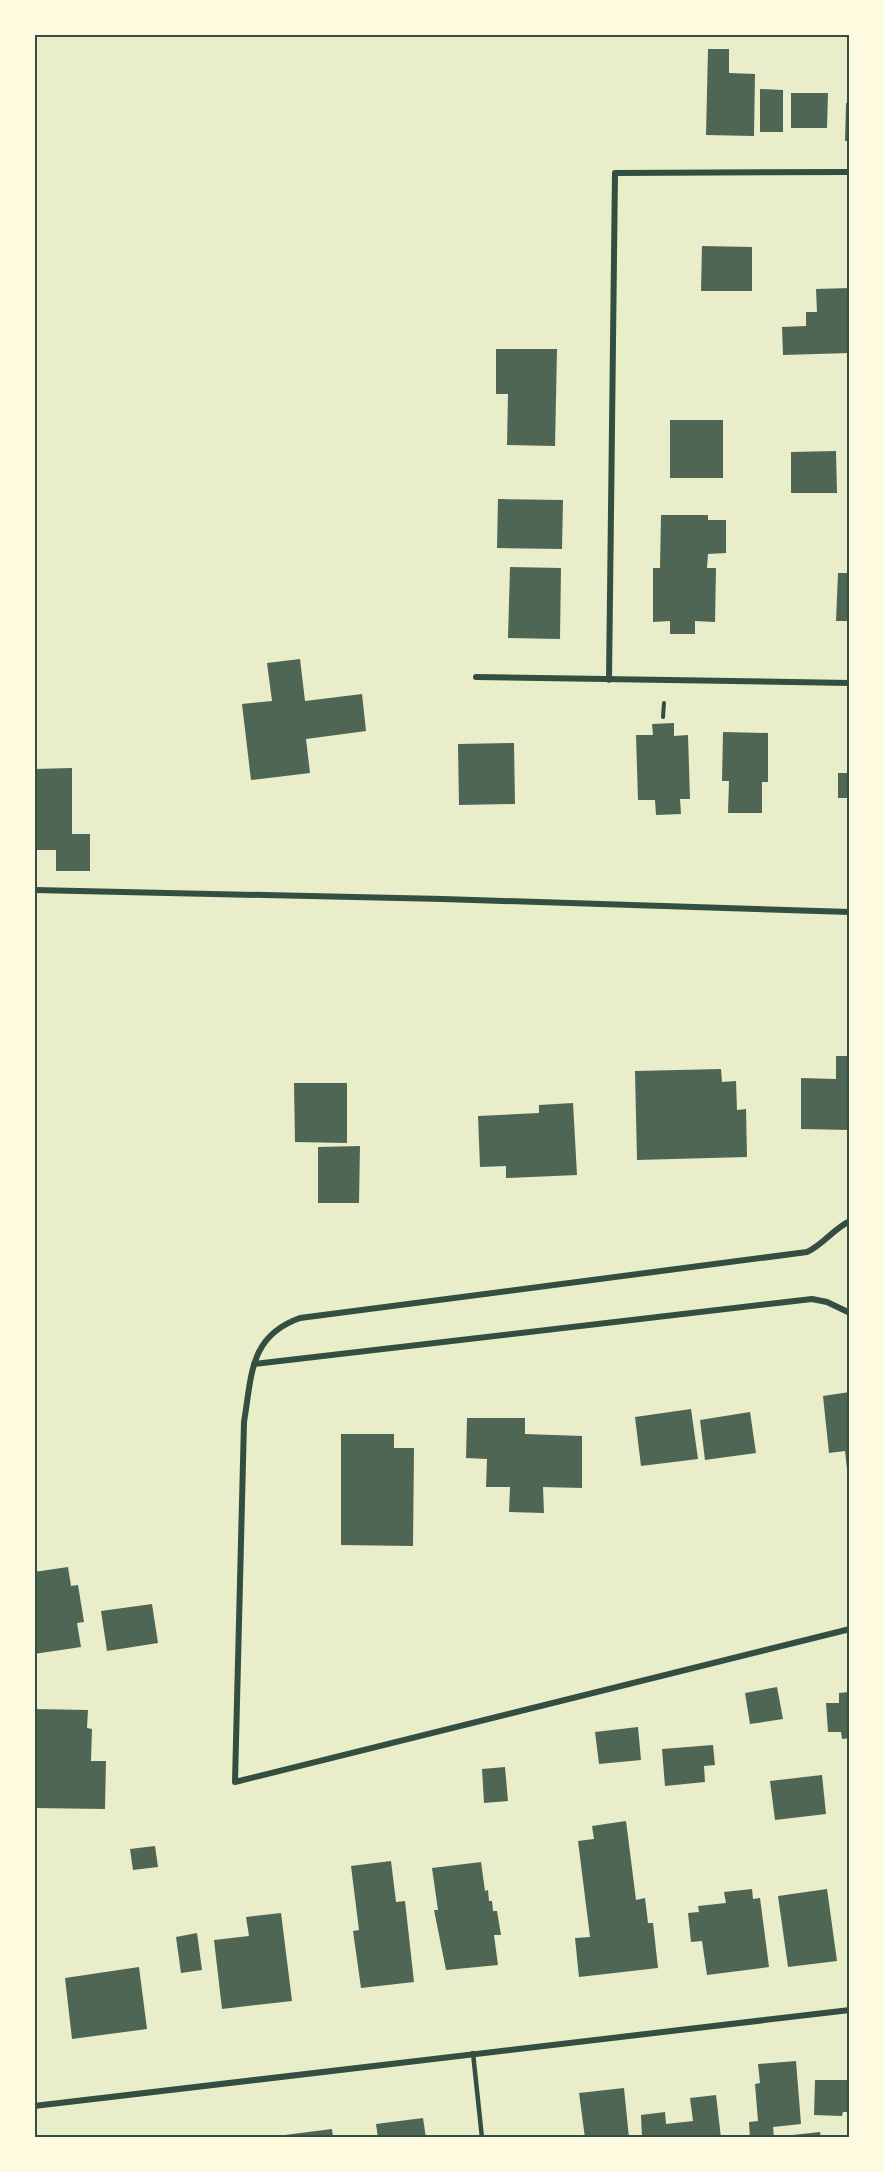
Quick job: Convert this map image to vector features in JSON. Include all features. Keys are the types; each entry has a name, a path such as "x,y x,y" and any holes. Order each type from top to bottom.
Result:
{"street":[{"path":"609,680 615,173 849,172"},
{"path":"476,677 849,683"},
{"path":"34,890 443,899 849,912"},
{"path":"849,1221 841,1225 820,1246 807,1252 300,1318 282,1324 269,1334 254,1364 244,1422 235,1782 849,1629"},
{"path":"254,1364 812,1299 827,1302 849,1312"},
{"path":"34,2106 849,2010"}],"lane":[{"path":"473,2053 482,2138"}],"building":[{"path":"708,49 729,49 729,73 755,74 754,136 706,135"},
{"path":"760,89 783,90 783,132 760,132"},
{"path":"791,93 828,93 827,128 791,128"},
{"path":"846,103 850,103 850,141 845,141"},
{"path":"702,246 752,247 752,291 701,291"},
{"path":"850,288 850,353 783,355 782,327 806,326 806,312 817,312 816,289"},
{"path":"496,349 557,349 555,446 507,445 508,394 496,394"},
{"path":"670,420 723,420 723,478 670,478"},
{"path":"836,451 837,493 791,493 791,452"},
{"path":"498,499 563,500 562,549 497,548"},
{"path":"661,515 708,515 708,520 726,520 726,553 708,554 707,568 716,568 715,622 695,621 695,634 670,634 670,621 653,622 653,568 660,568"},
{"path":"510,567 561,568 560,639 508,638"},
{"path":"838,573 850,573 850,621 836,621"},
{"path":"300,659 305,701 362,694 366,731 306,739 310,773 251,780 242,704 272,701 267,663"},
{"path":"674,723 674,736 688,735 690,799 680,799 681,814 656,815 655,800 638,800 636,735 653,735 652,724"},
{"path":"723,732 768,733 768,782 762,782 762,813 728,813 729,781 722,781"},
{"path":"514,743 515,804 459,805 458,744"},
{"path":"72,768 72,834 90,834 90,871 56,871 56,850 34,850 34,769"},
{"path":"838,773 850,773 850,798 838,798"},
{"path":"847,807 850,807 850,851 847,851"},
{"path":"836,1056 850,1056 850,1130 801,1129 801,1078 836,1079"},
{"path":"721,1069 722,1082 736,1081 737,1110 746,1109 747,1157 637,1160 635,1071"},
{"path":"294,1083 347,1083 347,1143 295,1142"},
{"path":"573,1103 577,1175 506,1178 506,1166 480,1167 478,1116 539,1113 539,1105"},
{"path":"360,1146 359,1203 318,1203 318,1147"},
{"path":"850,1392 850,1469 847,1469 845,1451 829,1453 823,1396"},
{"path":"691,1409 698,1459 641,1466 635,1417"},
{"path":"750,1412 756,1453 705,1460 700,1420"},
{"path":"467,1418 525,1418 525,1434 582,1436 582,1488 543,1487 544,1513 509,1512 510,1487 486,1487 487,1459 466,1458"},
{"path":"341,1434 394,1434 394,1448 414,1448 413,1546 341,1545"},
{"path":"68,1567 71,1586 78,1585 84,1622 77,1623 81,1647 34,1654 34,1572"},
{"path":"152,1604 158,1643 107,1651 101,1611"},
{"path":"777,1687 783,1719 750,1724 745,1693"},
{"path":"850,1692 850,1738 842,1739 841,1732 828,1732 826,1703 839,1703 839,1693"},
{"path":"34,1709 88,1710 87,1728 92,1729 91,1761 106,1761 105,1809 34,1808"},
{"path":"638,1727 641,1760 599,1764 595,1732"},
{"path":"713,1745 715,1765 704,1766 705,1782 665,1786 662,1749"},
{"path":"505,1767 508,1801 484,1803 482,1769"},
{"path":"822,1775 826,1814 775,1820 770,1781"},
{"path":"847,1776 850,1776 850,1827 847,1827"},
{"path":"626,1821 636,1900 645,1898 648,1923 653,1923 658,1968 579,1977 575,1938 590,1937 578,1841 594,1839 592,1826"},
{"path":"155,1846 158,1867 133,1870 130,1849"},
{"path":"391,1861 396,1902 405,1901 414,1982 361,1988 353,1931 359,1930 351,1866"},
{"path":"481,1862 485,1891 488,1890 493,1911 497,1911 501,1935 494,1935 498,1965 446,1970 434,1910 438,1910 432,1868"},
{"path":"752,1889 753,1899 760,1898 769,1967 707,1975 702,1941 691,1942 688,1913 699,1912 698,1906 726,1903 724,1892"},
{"path":"827,1889 837,1961 788,1967 778,1896"},
{"path":"281,1913 292,2001 222,2009 214,1940 249,1936 246,1917"},
{"path":"197,1933 202,1970 181,1973 176,1937"},
{"path":"139,1967 147,2029 72,2039 65,1978"},
{"path":"796,2061 801,2124 773,2127 774,2138 750,2138 749,2122 758,2121 755,2084 760,2083 758,2064"},
{"path":"815,2080 850,2080 850,2112 843,2112 842,2116 814,2115"},
{"path":"624,2088 629,2138 585,2138 579,2093"},
{"path":"716,2095 721,2138 642,2138 641,2115 665,2112 666,2124 693,2121 690,2098"},
{"path":"423,2118 426,2138 378,2138 376,2124"},
{"path":"332,2129 333,2138 277,2138 277,2136"},
{"path":"820,2132 821,2138 783,2138 783,2136"}]}
